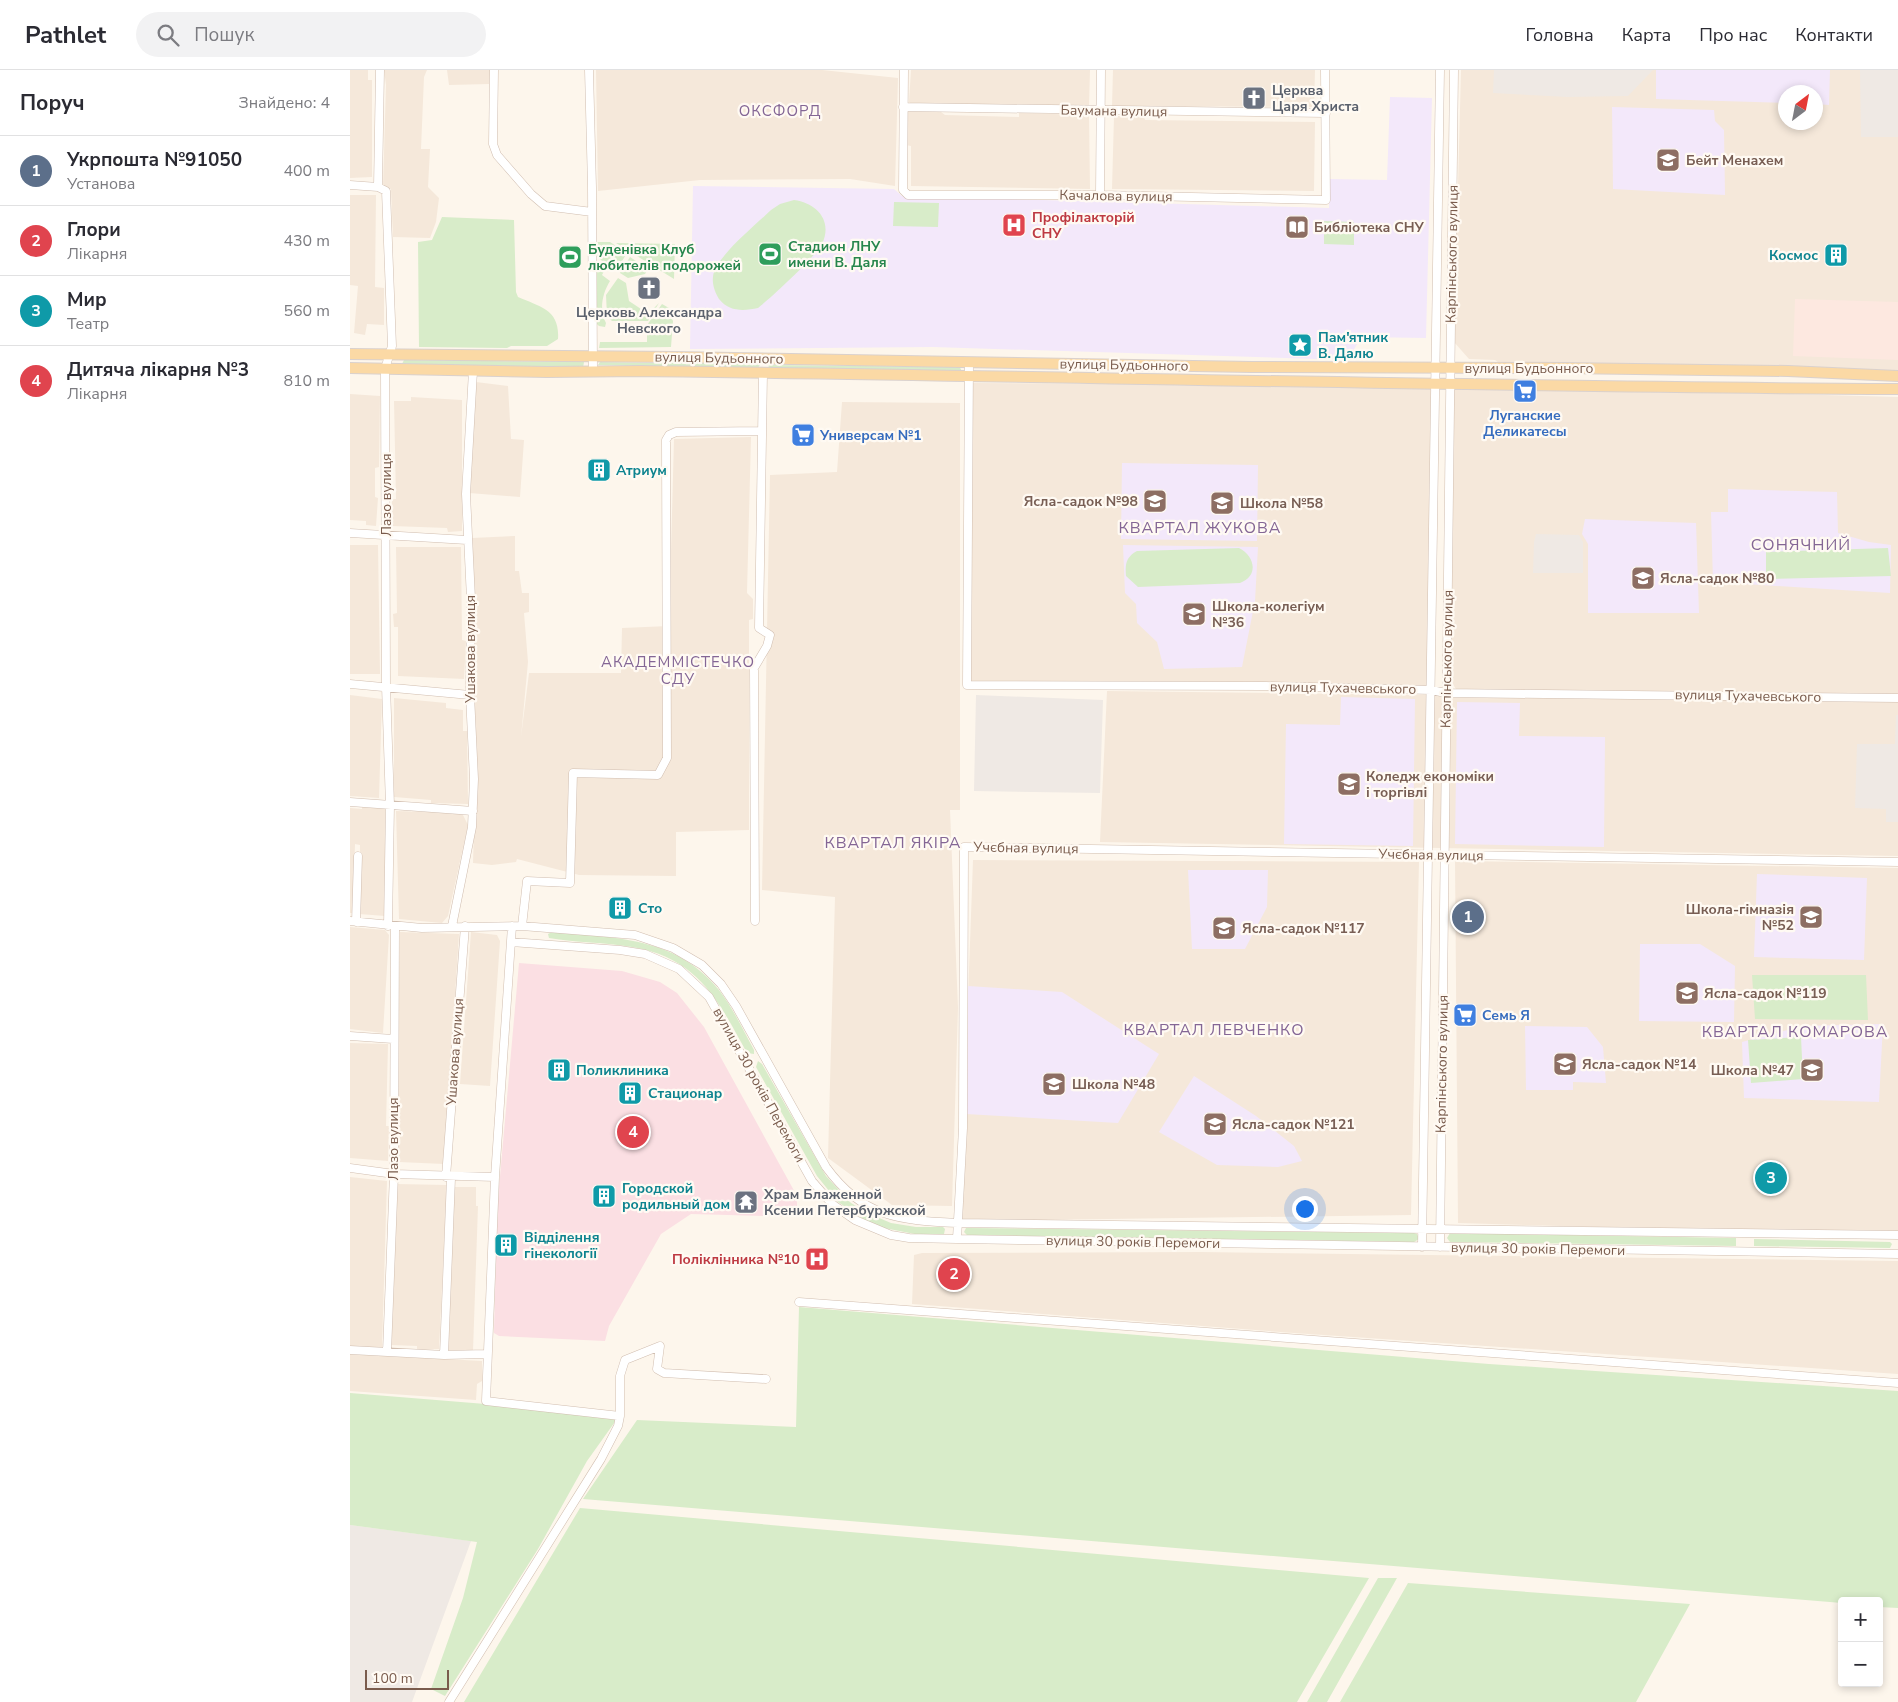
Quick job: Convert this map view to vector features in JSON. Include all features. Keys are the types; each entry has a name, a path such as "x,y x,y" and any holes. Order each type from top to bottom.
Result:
{"main road":[{"name":"вулиця Будьонного","path":"350,354 764,358 969,363 1788,371 1898,376"},
{"path":"763,373 764,358"},
{"name":"вулиця Будьонного","path":"350,368 1247,379 1435,385 1898,389"}],"street":[{"name":"Лазо вулиця","path":"380,70 378,187 386,191 392,346 385,369 386,686 390,805 394,1174 387,1352"},
{"path":"494,70 493,144 497,156 531,194 545,206 592,212"},
{"path":"588,70 592,212 593,371"},
{"path":"903,107 904,70"},
{"path":"1100,195 1101,70"},
{"path":"1325,70 1326,113"},
{"name":"Карпінського вулиця","path":"1422,1247 1440,70"},
{"name":"Карпінського вулиця","path":"1440,1247 1454,70"},
{"name":"Баумана вулиця","path":"903,107 1101,112 1326,113"},
{"name":"Качалова вулиця","path":"903,107 903,190 905,193 1326,200 1326,113"},
{"path":"350,185 378,187"},
{"path":"969,363 969,376"},
{"name":"Ушакова вулиця","path":"452,926 472,827 473,810 470,695 471,599 466,485 473,371"},
{"path":"755,921 754,668 767,646 770,635 759,628 763,473 761,431 763,373"},
{"name":"вулиця Тухачевського","path":"969,376 968,685 1266,686 1431,690 1446,693 1898,698"},
{"path":"522,926 527,881 570,883 574,773 658,774 667,758 666,440 668,436 676,432 761,431"},
{"path":"350,533 387,537 468,540"},
{"path":"350,684 470,695"},
{"path":"350,802 473,810"},
{"name":"Учєбная вулиця","path":"958,1223 963,1128 964,847 1898,862"},
{"path":"353,922 358,856"},
{"name":"вулиця 30 років Перемоги","path":"353,922 391,926 522,926 635,935 673,948 702,965 721,984 736,1006 826,1167 837,1183 852,1197 893,1217 958,1223 1898,1235"},
{"name":"Ушакова вулиця","path":"444,1355 448,1177 464,926"},
{"path":"512,926 495,1177 486,1354 486,1401 620,1416"},
{"name":"вулиця 30 років Перемоги","path":"511,942 628,951 645,954 679,969 709,997 812,1181 832,1204 856,1220 891,1235 909,1238 957,1239 1898,1254"},
{"path":"350,1036 393,1039"},
{"path":"350,1168 394,1174 495,1177"},
{"path":"957,1239 958,1223"},
{"path":"799,1302 1898,1383"},
{"path":"449,1702 601,1459 618,1426 620,1416 620,1376 624,1360 660,1346 657,1369 664,1373 766,1379"},
{"path":"350,1350 444,1355 486,1354"}],"shaded area":[{"path":"350,70 368,70 368,80 372,80 372,177 350,178"},
{"path":"384,70 427,70 424,77 421,149 430,149 428,187 439,198 436,222 430,238 393,237 391,189 383,187 386,85"},
{"path":"447,70 490,70 489,84 449,85"},
{"path":"596,70 822,70 898,78 895,186 850,179 700,180 598,191"},
{"path":"911,70 1090,70 1089,106 913,105 909,102"},
{"path":"1113,70 1315,70 1314,107 1112,106"},
{"path":"1461,70 1898,70 1898,374 1505,367 1495,360 1469,359 1454,342"},
{"path":"1494,70 1653,70 1628,96 1568,97 1493,93"},
{"path":"1656,70 1830,70 1829,105 1823,105 1823,85 1778,85 1778,103 1656,99"},
{"path":"1860,70 1898,70 1898,137 1861,137"},
{"path":"1390,97 1432,98 1426,338 1361,337 1348,360 933,347 690,349 693,186 894,189 902,196 1329,208 1330,179 1387,180"},
{"name":"Бейт Менахем","path":"1612,107 1714,110 1715,121 1724,130 1725,195 1613,189"},
{"path":"908,111 941,112 945,115 1019,117 1019,113 1089,115 1090,189 911,186 911,146 906,145"},
{"path":"1114,116 1144,116 1145,120 1315,122 1314,191 1112,189"},
{"path":"350,195 376,195 375,287 384,288 384,325 367,324 365,335 354,333 358,286 350,285"},
{"path":"1795,299 1898,302 1898,360 1793,356"},
{"path":"476,382 508,386 511,439 524,440 520,497 469,493"},
{"path":"972,383 1435,385 1431,690 968,685"},
{"path":"1450,385 1898,397 1898,695 1456,689 1452,683 1449,502"},
{"path":"350,394 380,396 379,467 375,468 375,497 378,498 376,526 366,525 366,521 350,520"},
{"path":"411,397 462,400 462,531 448,532 447,528 392,526 392,499 396,499 394,401 411,401"},
{"path":"842,402 960,403 960,810 950,810 958,1008 952,1206 892,1205 828,1158 835,897 762,890 770,475 837,472"},
{"path":"751,437 747,593 753,599 753,619 749,620 749,830 676,832 676,876 579,875 517,859 516,862 492,865 473,863 476,764 472,538 515,536 515,571 519,571 522,593 529,593 529,612 524,613 528,662 521,737 529,673 621,673 622,628 669,626 674,439"},
{"path":"1122,463 1258,465 1257,541 1121,539"},
{"path":"1728,489 1837,492 1838,533 1869,542 1891,545 1890,593 1713,582 1711,512 1728,512"},
{"name":"Ясла-садок №80","path":"1585,519 1696,523 1699,613 1588,613 1588,544 1582,534"},
{"path":"1536,534 1579,535 1583,542 1583,573 1533,573"},
{"path":"350,545 378,545 380,674 350,674"},
{"name":"Школа-колегіум №36","path":"1123,545 1258,547 1255,601 1242,667 1164,669 1157,642 1137,623 1136,604 1125,593"},
{"path":"396,547 461,547 462,640 466,641 464,679 398,676 398,627 394,627 393,614 397,613"},
{"path":"1107,691 1898,701 1898,856 1100,842"},
{"path":"350,695 382,699 379,798 350,796"},
{"path":"976,695 1103,700 1100,793 974,791"},
{"name":"Коледж економіки і торгівлі","path":"1341,697 1415,699 1413,846 1284,844 1286,724 1340,725"},
{"path":"394,698 446,703 446,708 463,710 463,731 467,731 468,804 431,803 431,800 394,797"},
{"path":"1457,702 1520,703 1519,736 1605,737 1604,847 1455,844"},
{"path":"1896,715 1898,715 1898,822 1886,822 1886,809 1855,808 1857,744 1895,744"},
{"path":"362,807 385,808 385,916 359,914 360,845 355,844 353,913 350,913 350,808 362,809"},
{"path":"396,811 462,813 468,825 448,916 442,923 399,919"},
{"path":"973,860 1419,862 1411,1215 960,1221"},
{"path":"1455,861 1898,868 1898,1231 1738,1231 1458,1223"},
{"name":"Ясла-садок №117","path":"1188,870 1268,870 1267,907 1245,949 1192,949"},
{"name":"Школа-гімназія №52","path":"1757,874 1867,878 1864,960 1754,957"},
{"path":"350,927 385,930 389,935 383,1033 350,1029"},
{"path":"400,932 459,934 444,1164 399,1162 397,1096"},
{"path":"471,932 497,935 500,941 490,1086 460,1084"},
{"name":"Ясла-садок №119","path":"1640,944 1700,944 1735,966 1734,1022 1639,1021"},
{"path":"519,963 622,971 660,982 677,993 704,1027 797,1196 797,1217 691,1214 661,1234 609,1326 605,1341 499,1336 494,1333 497,1210"},
{"name":"Школа №48","path":"968,986 1062,992 1159,1054 1118,1123 966,1114"},
{"name":"Школа №47","path":"1883,1024 1879,1102 1744,1098 1742,1042 1803,1026"},
{"name":"Ясла-садок №14","path":"1525,1026 1587,1027 1603,1047 1606,1083 1573,1082 1573,1090 1526,1090"},
{"path":"350,1043 388,1044 386,1126 389,1126 388,1161 350,1158"},
{"name":"Ясла-садок №121","path":"1194,1076 1256,1116 1294,1146 1302,1161 1278,1167 1217,1165 1159,1132"},
{"path":"350,1177 387,1181 382,1348 350,1346"},
{"path":"396,1184 447,1185 439,1349 417,1350 417,1346 391,1345"},
{"path":"454,1187 476,1187 476,1206 478,1206 473,1351 447,1350"},
{"path":"1201,1252 1898,1261 1898,1374 1294,1333 912,1304 914,1255 922,1253"},
{"path":"350,1354 482,1361 482,1381 477,1384 476,1400 350,1391"},
{"path":"350,1525 471,1541 412,1702 350,1702"}],"green space":[{"name":"Стадион ЛНУ имени В. Даля","path":"794,200 810,205 821,214 826,228 822,244 803,267 758,308 737,310 727,306 719,299 714,288 713,277 715,269 728,251 771,210 780,204"},
{"path":"894,202 939,203 938,227 893,226"},
{"path":"442,217 514,220 516,292 518,297 541,307 552,316 558,329 558,339 547,346 511,346 507,348 419,347 418,242 432,240"},
{"path":"1324,221 1354,222 1354,245 1324,244"},
{"path":"595,242 610,242 627,253 619,266 610,260 607,264 595,256"},
{"path":"616,243 675,244 674,279"},
{"path":"630,257 648,269 645,274 628,278 620,273"},
{"path":"601,266 605,269 602,275 610,281 602,302 605,327 599,326 596,323 595,269"},
{"path":"618,278 626,283 629,301 644,311 653,309 659,303 648,321 612,321 607,316 606,295"},
{"path":"662,304 669,308 673,321 671,347 599,348 600,342 647,342 647,325"},
{"path":"404,360 584,362 583,368 406,366 402,364"},
{"path":"678,361 759,363 760,365 758,368 598,365 600,362 655,363"},
{"path":"769,365 959,367 961,372 768,369"},
{"path":"1239,548 1249,556 1253,566 1250,576 1240,583 1138,587 1126,576 1127,561 1137,551"},
{"path":"1888,548 1891,576 1766,579 1766,552"},
{"path":"552,932 598,936 643,943 683,959 702,972 719,990 738,1019 754,1050 754,1054 747,1053 726,1016 703,984 690,971 674,961 655,953 632,947 549,938 548,934"},
{"path":"1752,975 1866,975 1868,1020 1755,1019"},
{"path":"1801,1037 1803,1079 1751,1083 1748,1040"},
{"path":"758,1061 762,1064 826,1176 851,1203 891,1223 916,1227 943,1227 945,1229 944,1234 920,1235 884,1228 868,1222 838,1202 817,1176 756,1067"},
{"path":"966,1228 1414,1233 1417,1234 1419,1239 1414,1242 967,1235 964,1232"},
{"path":"1450,1233 1736,1238 1736,1246 1450,1242 1447,1238"},
{"path":"1754,1239 1890,1242 1892,1244 1890,1248 1754,1246"},
{"path":"799,1307 1489,1364 1898,1391 1898,1608 1883,1607 1883,1597 1838,1597 1838,1603 583,1499 637,1420 796,1427"},
{"path":"350,1393 511,1406 617,1419 587,1461 538,1549 445,1696 431,1689 463,1598 477,1542 350,1525"},
{"path":"580,1508 1369,1578 1297,1702 464,1702"},
{"path":"1378,1578 1397,1578 1327,1702 1307,1702"},
{"path":"1408,1583 1690,1604 1636,1702 1340,1702"}],"place":[{"name":"Церква Царя Христа","path":"1254,98"},
{"name":"Бейт Менахем","path":"1668,160"},
{"name":"Профілакторій СНУ","path":"1014,225"},
{"name":"Библіотека СНУ","path":"1297,227"},
{"name":"Стадион ЛНУ имени В. Даля","path":"770,254"},
{"name":"Космос","path":"1836,255"},
{"name":"Буденівка Клуб любителів подорожей","path":"570,257"},
{"name":"Церковь Александра Невского","path":"649,288"},
{"name":"Пам'ятник В. Далю","path":"1300,345"},
{"name":"Луганские Деликатесы","path":"1525,391"},
{"name":"Универсам №1","path":"803,435"},
{"name":"Атриум","path":"599,470"},
{"name":"Ясла-садок №98","path":"1155,501"},
{"name":"Школа №58","path":"1222,503"},
{"name":"Ясла-садок №80","path":"1643,578"},
{"name":"Школа-колегіум №36","path":"1194,614"},
{"name":"Коледж економіки і торгівлі","path":"1349,784"},
{"name":"Сто","path":"620,908"},
{"name":"Укрпошта №91050","path":"1468,917"},
{"name":"Школа-гімназія №52","path":"1811,917"},
{"name":"Ясла-садок №117","path":"1224,928"},
{"name":"Ясла-садок №119","path":"1687,993"},
{"name":"Семь Я","path":"1465,1015"},
{"name":"Ясла-садок №14","path":"1565,1064"},
{"name":"Поликлиника","path":"559,1070"},
{"name":"Школа №47","path":"1812,1070"},
{"name":"Школа №48","path":"1054,1084"},
{"name":"Стационар","path":"630,1093"},
{"name":"Ясла-садок №121","path":"1215,1124"},
{"name":"Дитяча лікарня №3","path":"633,1132"},
{"name":"Мир","path":"1771,1178"},
{"name":"Городской родильный дом","path":"604,1196"},
{"name":"Храм Блаженной Ксении Петербуржской","path":"746,1202"},
{"name":"Відділення гінекології","path":"506,1245"},
{"name":"Поліклінника №10","path":"817,1259"},
{"name":"Глори","path":"954,1274"}],"district":[{"name":"ОКСФОРД","path":"780,111"},
{"name":"КВАРТАЛ ЖУКОВА","path":"1200,528"},
{"name":"СОНЯЧНИЙ","path":"1801,545"},
{"name":"АКАДЕММІСТЕЧКО СДУ","path":"678,670"},
{"name":"КВАРТАЛ ЯКІРА","path":"893,843"},
{"name":"КВАРТАЛ ЛЕВЧЕНКО","path":"1214,1030"},
{"name":"КВАРТАЛ КОМАРОВА","path":"1795,1032"}]}
